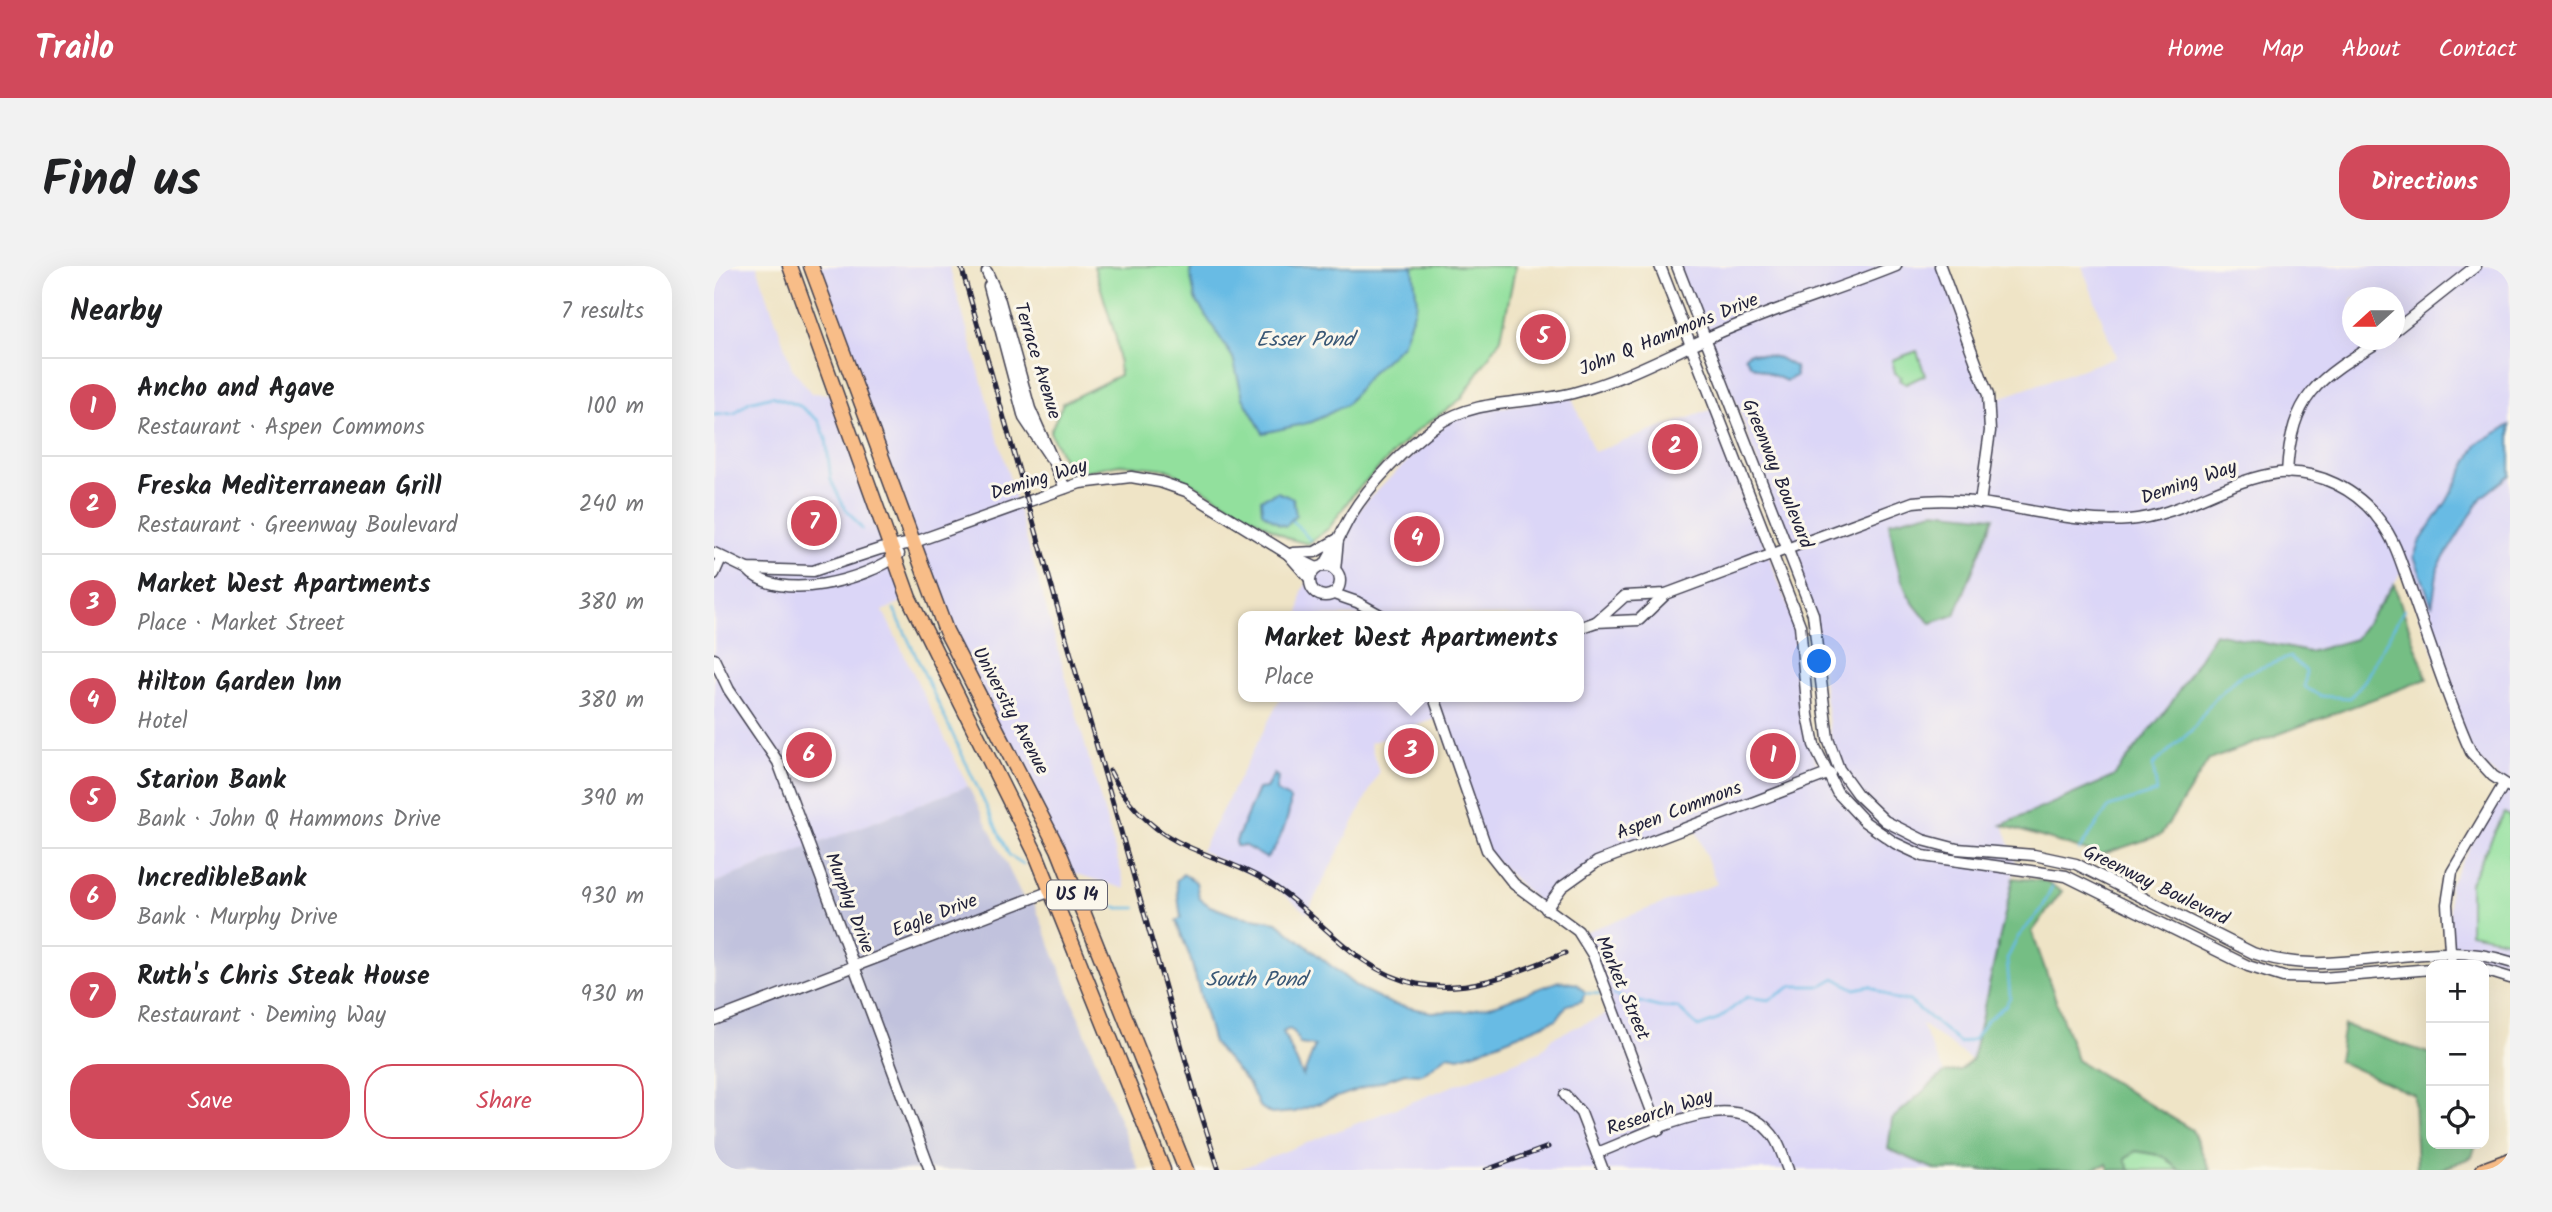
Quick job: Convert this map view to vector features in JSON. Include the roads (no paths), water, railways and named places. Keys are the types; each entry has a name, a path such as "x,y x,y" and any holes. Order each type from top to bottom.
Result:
{"main road":[{"name":"University Avenue","path":"790,266 892,553 937,658 1012,802 1051,891 1163,1170"},
{"name":"University Avenue","path":"811,266 946,631 1058,849 1186,1170"},
{"path":"2483,1170 2510,1160"}],"street":[{"name":"Greenway Boulevard","path":"1660,266 1800,625 1810,731 1826,774 1857,815 1881,835 1906,849 1954,862 2029,869 2066,876 2264,972 2300,979 2426,969"},
{"name":"Greenway Boulevard","path":"1677,266 1812,614 1823,721 1839,769 1870,808 1903,832 1944,846 2034,855 2076,864 2267,958 2310,964 2451,953 2488,956 2510,962"},
{"name":"John Q Hammons Drive","path":"1325,568 1338,539 1370,488 1422,436 1446,420 1487,404 1574,393 1896,266"},
{"path":"1940,266 1988,395 1990,431 1980,503"},
{"path":"2405,323 2476,266"},
{"name":"Terrace Avenue","path":"986,269 992,303 1024,418 1053,461 1065,488"},
{"path":"2287,472 2290,433 2310,393 2328,374 2366,350"},
{"name":"Deming Way","path":"1596,622 1625,596 1666,594 1913,502 1939,500 1980,503 2090,518 2138,519 2162,513 2256,478 2287,472 2311,475 2338,485 2360,499 2381,521 2395,547 2471,752 2507,786"},
{"name":"Deming Way","path":"717,555 747,569 813,571 892,553 912,543 1065,488 1116,477 1160,482 1198,497 1287,554 1325,568"},
{"path":"1287,554 1315,552 1338,539"},
{"name":"Deming Way","path":"1287,554 1310,579"},
{"path":"714,574 717,555"},
{"path":"1357,602 1356,596 1325,568 1310,579 1312,590 1318,595 1334,594 1373,611"},
{"path":"1334,594 1340,583"},
{"name":"Deming Way","path":"1584,626 1596,622 1639,620 1666,594"},
{"name":"Murphy Drive","path":"714,659 729,690 778,762 930,1170"},
{"name":"Market Street","path":"1436,702 1487,850 1504,875 1577,931 1600,972 1659,1130"},
{"name":"Aspen Commons","path":"1546,909 1562,887 1597,862 1839,769"},
{"path":"2451,960 2447,904 2452,872 2507,786"},
{"name":"Eagle Drive","path":"714,1020 1051,891"},
{"path":"2489,972 2510,978"},
{"path":"1565,1095 1581,1113 1603,1170"},
{"name":"Research Way","path":"1597,1153 1710,1111 1733,1110 1755,1119 1768,1129 1788,1170"}],"water":[{"name":"Esser Pond","path":"1194,266 1413,266 1417,303 1402,345 1371,373 1346,405 1312,422 1263,433 1243,398 1233,358 1195,299 1190,271"},
{"path":"1750,352 1779,358 1795,367 1796,376 1786,381 1751,365 1745,356"},
{"path":"2510,425 2510,475 2482,497 2438,567 2432,606 2414,556 2419,543 2447,501 2477,444"},
{"path":"1277,492 1293,498 1296,515 1286,526 1262,512 1261,499"},
{"path":"1274,774 1278,777 1276,791 1290,799 1290,806 1279,839 1266,858 1245,846 1236,846 1236,841 1258,789 1266,788"},
{"name":"South Pond","path":"1183,874 1196,882 1199,898 1210,906 1234,915 1277,922 1357,987 1392,1004 1431,1012 1467,1011 1497,1004 1559,981 1577,984 1585,992 1582,1001 1567,1005 1557,1019 1478,1051 1459,1057 1448,1055 1422,1074 1405,1073 1295,1112 1271,1114 1259,1106 1249,1084 1213,1043 1190,957 1176,921 1181,918 1176,881","holes":["1289,1029 1294,1032 1300,1044 1315,1046 1303,1076 1283,1032"]}],"waterway":[{"path":"714,415 735,413 749,402 772,396 800,406 819,421 826,438 831,480 843,505 862,529"},
{"path":"1293,521 1310,540"},
{"path":"894,609 1009,855 1023,864"},
{"path":"2079,850 2109,807 2157,792 2153,765 2193,729 2213,700 2241,675 2290,657 2306,671 2305,687 2320,696 2350,698 2365,680 2404,609"},
{"path":"1613,995 1658,1007 1678,1008 1698,1027 1717,1020 1747,997 1769,1000 1792,986 1821,986 1835,978 1855,989 1870,986 1896,1000 1908,1000 1960,1043 1974,1039 1988,1019 2006,1005 2010,997 2007,959 2018,937 2042,909 2052,887"},
{"path":"1097,900 1118,908 1136,908"},
{"path":"1582,993 1603,994"}],"railway":[{"path":"961,266 1219,1170"},
{"path":"1110,771 1142,816 1168,837 1266,881 1355,954 1394,977 1417,984 1437,986 1475,984 1511,974 1565,953"},
{"path":"1486,1170 1548,1147"}],"place":[{"name":"Starion Bank","path":"1543,337"},
{"name":"Freska Mediterranean Grill","path":"1675,447"},
{"name":"Ruth's Chris Steak House","path":"814,523"},
{"name":"Hilton Garden Inn","path":"1417,539"},
{"name":"Market West Apartments","path":"1411,751"},
{"name":"IncredibleBank","path":"809,755"},
{"name":"Ancho and Agave","path":"1773,756"}]}
